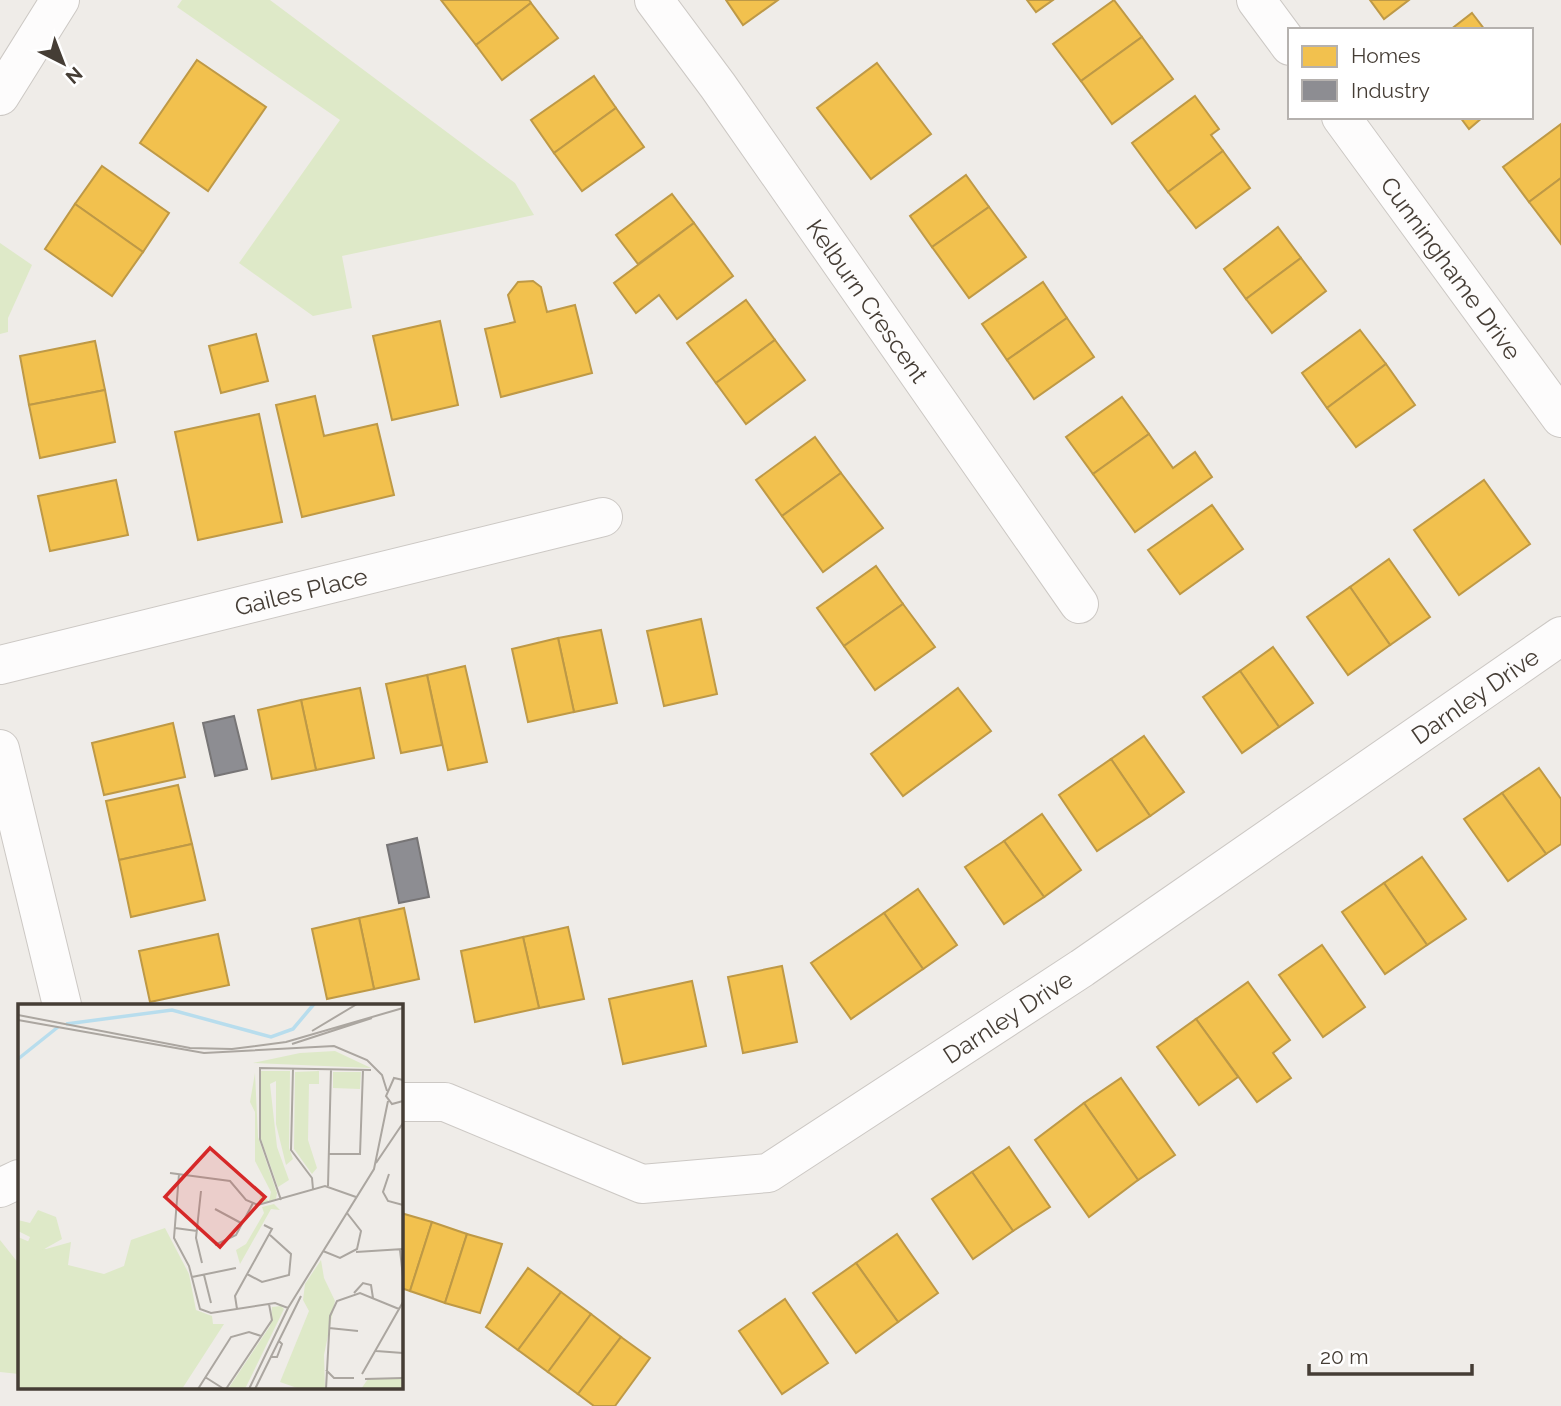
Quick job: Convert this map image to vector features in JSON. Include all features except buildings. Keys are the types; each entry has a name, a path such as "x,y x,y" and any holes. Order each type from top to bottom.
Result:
{"street":[{"path":"0,96 60,0"},
{"name":"Kelburn Crescent","path":"654,0 718,86 1079,604"},
{"path":"1256,0 1288,43"},
{"name":"Cunninghame Drive","path":"1343,119 1561,418"},
{"name":"Gailes Place","path":"0,665 603,517"},
{"name":"Darnley Drive","path":"402,1102 445,1102 642,1184 768,1173 1082,968 1561,636"},
{"path":"0,749 62,1004"},
{"path":"0,1188 18,1179"}],"green space":[{"path":"182,0 270,0 515,183 534,215 342,256 352,308 313,316 239,263 340,120 177,7"},
{"path":"0,243 32,265 8,318 8,332 0,334"},
{"path":"0,1240 18,1263 18,1374 0,1372"}]}
